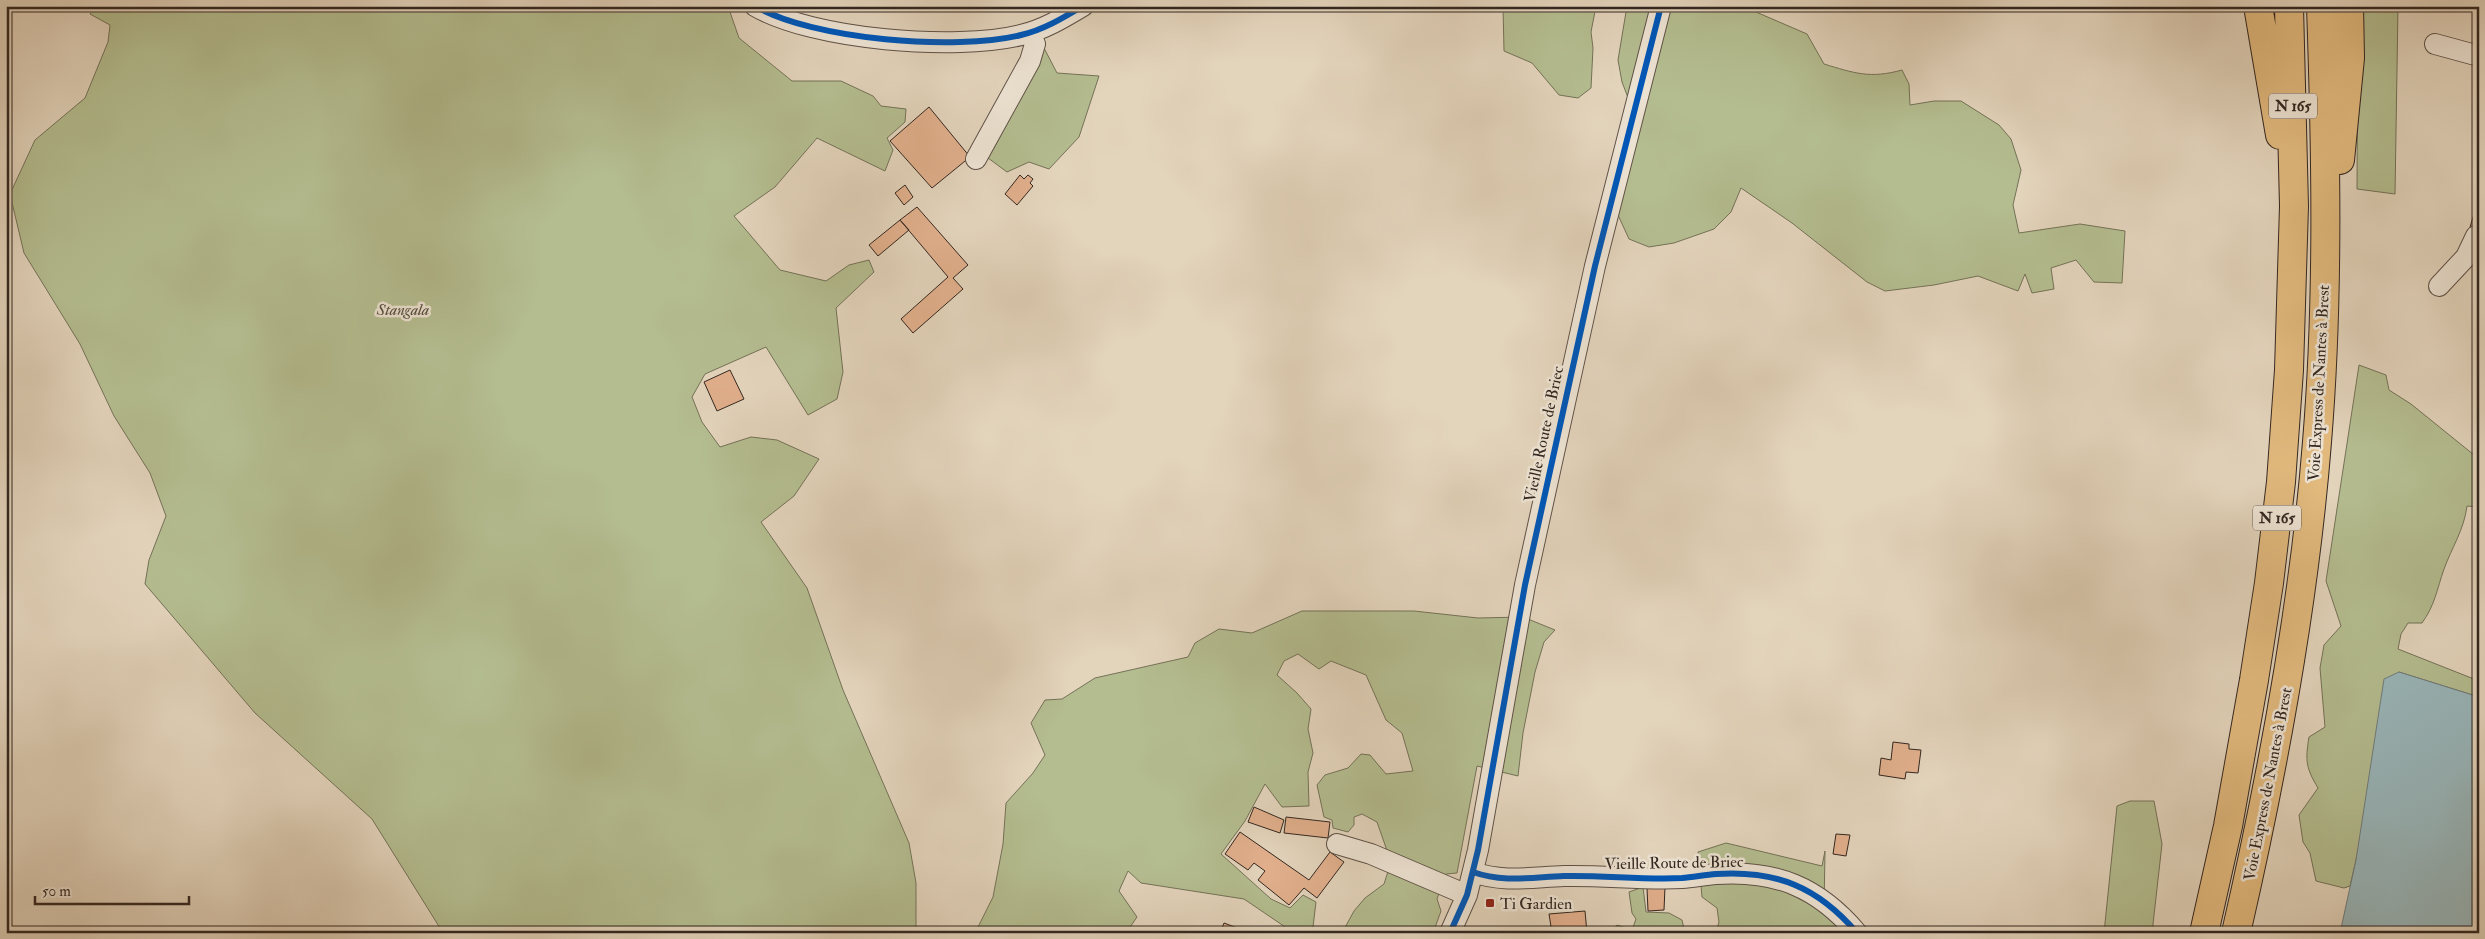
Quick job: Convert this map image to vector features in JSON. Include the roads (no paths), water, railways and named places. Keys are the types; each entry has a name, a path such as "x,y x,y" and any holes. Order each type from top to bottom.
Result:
{"highway":[{"path":"2258,6 2294,206"},
{"name":"Voie Express de Nantes à Brest","path":"2204,933 2228,826 2269,583 2281,482 2289,370 2294,206 2289,6"},
{"name":"Voie Express de Nantes à Brest","path":"2236,933 2275,752 2290,662 2316,452 2320,388 2326,172 2321,6"},
{"path":"2320,388 2350,58 2349,6"}],"street":[{"path":"755,6 806,26 894,40 982,40 1030,33 1083,6"},
{"name":"Vieille Route de Briec","path":"1450,933 1466,896 1473,872 1496,758 1525,585 1562,412 1595,266 1661,6"},
{"path":"976,159 1030,61 1035,44 1030,33"},
{"path":"2435,44 2479,56"},
{"path":"2440,286 2466,257 2476,236"},
{"path":"1337,844 1380,857 1466,896"},
{"name":"Vieille Route de Briec","path":"1473,872 1487,877 1519,879 1563,876 1682,878 1718,874 1767,876 1797,884 1810,891 1847,921 1857,933"}],"water":[{"path":"2399,672 2479,697 2479,933 2340,933 2356,860 2384,679"}],"place":[{"name":"Ti Gardien","path":"1490,903"}],"park label":[{"name":"Stangala","path":"403,309"}]}
